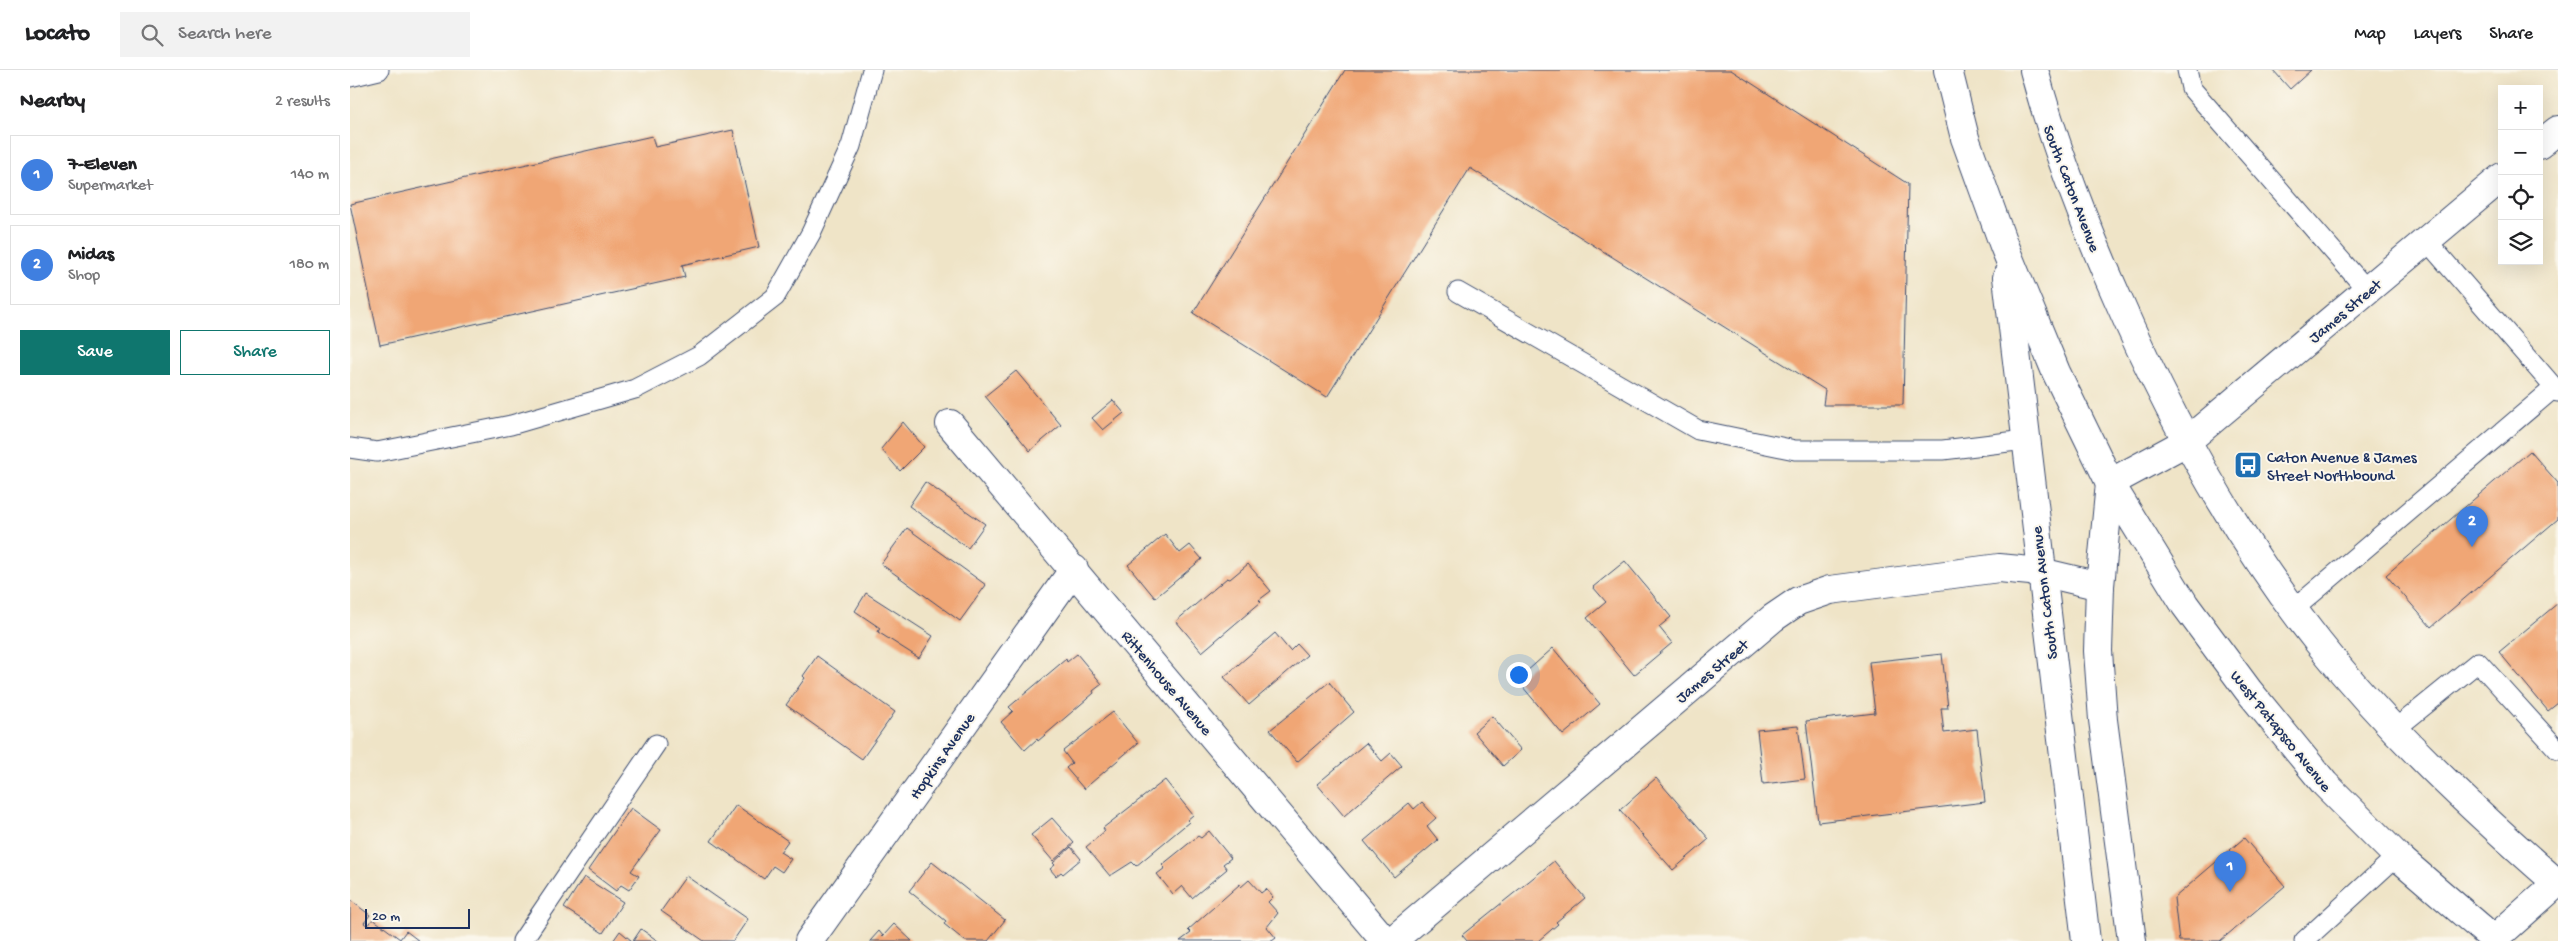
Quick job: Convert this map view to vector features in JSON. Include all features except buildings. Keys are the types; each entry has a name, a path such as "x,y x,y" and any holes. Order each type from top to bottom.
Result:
{"main road":[{"name":"South Caton Avenue","path":"1948,70 1965,138 2004,246 2056,372 2110,483"},
{"name":"South Caton Avenue","path":"2034,70 2048,122 2083,220 2131,330 2186,442"},
{"path":"2543,142 2558,130"},
{"name":"James Street","path":"2186,442 2498,180"},
{"name":"South Caton Avenue","path":"2004,246 2025,440 2086,941"},
{"name":"Rittenhouse Avenue","path":"950,424 1074,569 1385,941"},
{"path":"2132,941 2103,720 2098,651 2100,586 2110,483 2186,442 2255,556 2318,642 2394,730 2461,797 2557,883 2494,941"},
{"name":"West Patapsco Avenue","path":"2110,483 2185,605 2248,690 2325,784 2397,856 2494,941"},
{"name":"James Street","path":"1392,941 1773,618 1798,601 1830,590 1999,568 2041,572 2100,586"},
{"name":"Hopkins Avenue","path":"809,941 1074,569"}],"lane":[{"path":"350,77 379,70"},
{"path":"350,448 377,452 511,425 635,389 699,356 775,297 811,234 851,146 872,70"},
{"path":"2187,70 2191,88 2367,290"},
{"path":"2294,609 2556,390 2426,240"},
{"path":"1458,292 1698,430 1795,450 1943,450 2025,440"},
{"path":"2394,730 2478,662 2558,750"},
{"path":"522,941 656,744"},
{"path":"2304,941 2397,856"}],"place":[{"name":"Caton Avenue & James Street Northbound","path":"2248,465"},
{"name":"Midas","path":"2472,547"},
{"name":"7-Eleven","path":"2230,892"}]}
